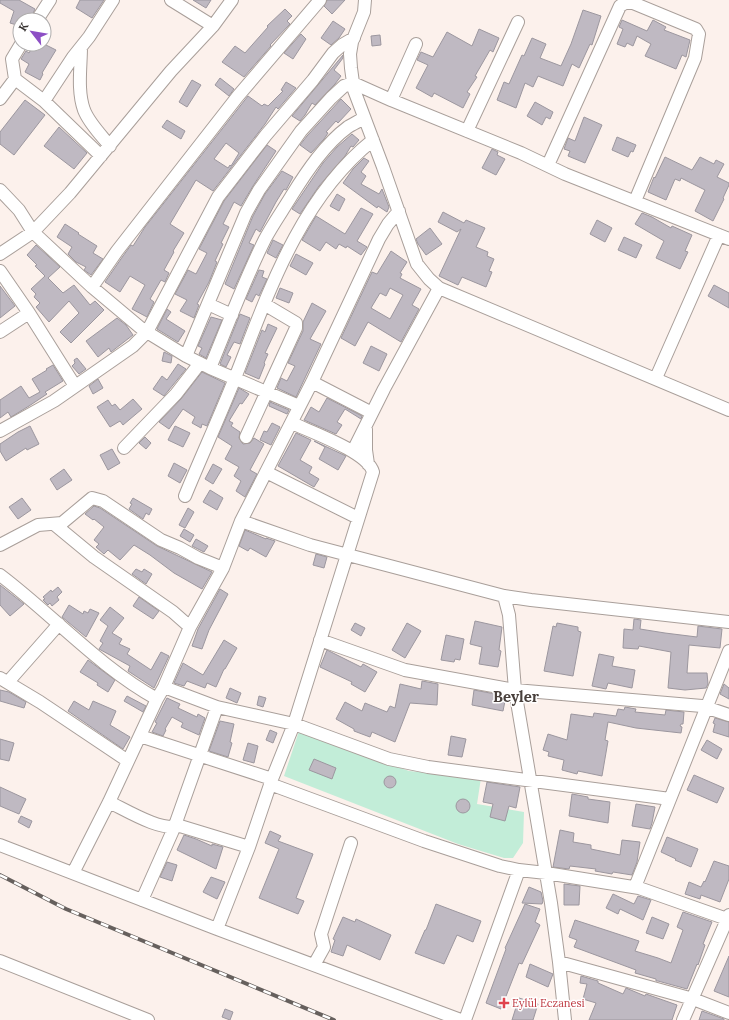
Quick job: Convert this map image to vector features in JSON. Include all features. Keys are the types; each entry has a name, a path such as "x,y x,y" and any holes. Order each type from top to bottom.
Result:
{"street":[{"path":"42,12 50,0"},
{"path":"44,101 73,57 90,37 113,0"},
{"path":"171,0 213,26"},
{"path":"0,254 33,232 70,193 170,71 213,26 232,0"},
{"path":"92,287 117,251 229,108 320,0"},
{"path":"366,0 364,12 354,38 350,54 354,90 417,264 429,279 439,288 729,410"},
{"path":"548,166 620,6 625,3 633,3 682,23 696,29 699,34 695,58 635,202"},
{"path":"467,131 518,22"},
{"path":"0,431 54,401 133,346 147,332 218,197 266,135 306,89 333,54 342,45 354,38"},
{"path":"391,100 416,44"},
{"path":"81,47 81,98 84,111 110,146"},
{"path":"17,52 12,59 15,79 44,101 101,156"},
{"path":"0,99 15,79"},
{"path":"186,356 246,213 259,190 301,131 331,98 344,86 353,83 521,153 548,166 724,237 656,378"},
{"path":"124,448 205,365 232,315 265,239 301,181 337,137 348,127 364,118"},
{"path":"185,496 264,304 291,244 310,213 343,167 373,140"},
{"path":"0,190 19,210 33,232 92,287 147,332 186,356 234,379 299,406"},
{"path":"73,873 164,687 190,627 223,568 242,521 312,382 379,239 388,224 399,211"},
{"path":"0,271 29,313 75,386"},
{"path":"354,451 372,413 439,288"},
{"path":"208,304 232,315"},
{"path":"246,437 296,328 296,323 264,304"},
{"path":"0,332 29,313"},
{"path":"312,382 372,413"},
{"path":"217,929 294,724 373,472 372,467 354,451 292,423"},
{"path":"367,424 365,436 368,464"},
{"path":"266,472 358,518"},
{"path":"0,545 38,524 62,523 92,498 99,499 161,540 223,568"},
{"path":"242,521 283,537 504,596 729,622"},
{"path":"54,524 94,557 174,612 190,627"},
{"path":"0,575 20,590 92,653 138,688 157,699"},
{"path":"504,596 509,615 515,690 546,873 559,962 565,1020"},
{"path":"59,624 4,680 40,702 128,761"},
{"path":"320,640 405,670 515,690 706,707 729,715"},
{"path":"635,887 729,652"},
{"path":"164,687 217,707 294,724 390,759 428,767 670,799"},
{"path":"142,900 174,828 217,707"},
{"path":"140,736 271,782 424,841 500,866 635,887 728,917 683,1020"},
{"path":"109,802 156,824 174,828 180,826 249,847"},
{"path":"314,965 324,946 321,934 351,843"},
{"path":"0,845 217,929 461,1020"},
{"path":"465,1020 519,870"},
{"path":"0,960 148,1020"},
{"path":"559,962 693,999 729,1013"}],"green space":[{"path":"299,731 409,771 481,778 477,804 524,812 523,843 513,858 504,858 458,844 284,776"}],"building":[{"path":"0,0 19,0 35,9 34,12 14,12 0,3"},
{"path":"80,0 104,0 92,18 76,8"},
{"path":"193,0 211,0 206,8"},
{"path":"327,0 345,0 332,14 324,6"},
{"path":"285,9 292,16 287,21 290,24 270,45 271,46 244,77 222,62 235,46 245,53 268,27 267,26"},
{"path":"583,10 601,16 592,45 590,44 579,68 572,64 563,86 538,76 533,87 525,83 516,108 497,100 504,82 509,84 522,55 524,56 532,38 546,44 540,58 561,66 571,44"},
{"path":"622,20 647,31 653,20 666,27 664,30 690,40 686,57 682,55 676,69 645,56 651,44 637,36 633,46 627,43 625,47 617,44 623,29 619,27"},
{"path":"333,21 345,29 339,38 331,45 321,38"},
{"path":"479,29 499,38 493,52 490,50 475,76 477,77 467,92 470,94 463,108 434,93 432,97 416,88 428,65 417,60 421,52 433,57 447,32 472,46"},
{"path":"301,34 306,39 293,59 284,53"},
{"path":"380,35 381,45 372,46 371,36"},
{"path":"52,48 56,50 42,73 43,74 40,80 25,72 29,64 21,59 25,52 52,52"},
{"path":"343,55 343,58 334,70 341,76 335,84 315,105 312,103 300,121 292,116"},
{"path":"220,78 234,89 229,96 215,85"},
{"path":"192,80 201,85 187,107 179,102"},
{"path":"286,82 296,88 278,109 276,107 265,124 213,191 196,180 170,224 184,233 164,270 169,273 165,282 161,280 150,299 154,302 147,317 132,309 145,285 130,276 120,292 105,282 131,245 133,246 145,227 248,96 262,106 264,104 268,106 283,91 281,90","holes":["226,143 239,153 231,166 230,165 228,168 214,159"]},
{"path":"341,99 351,109 338,123 336,121 326,132 328,133 324,139 311,153 300,145"},
{"path":"25,100 45,115 14,155 0,144 0,132"},
{"path":"535,102 553,112 550,119 546,117 542,125 527,116"},
{"path":"584,117 602,125 585,163 568,156 570,151 564,149 568,138 575,141"},
{"path":"167,120 185,131 181,139 162,127"},
{"path":"59,127 87,153 74,169 44,146"},
{"path":"352,134 359,140 353,147 351,146 345,156 319,186 300,214 292,209 323,163 337,147"},
{"path":"617,137 636,145 633,152 631,151 628,157 612,150"},
{"path":"267,145 276,151 241,206 234,202 223,224 229,227 221,243 223,244 215,261 217,262 209,282 197,304 199,305 194,318 180,311 187,300 175,294 188,270 196,274 207,253 199,249 224,201"},
{"path":"492,149 498,152 497,155 505,159 496,175 482,168"},
{"path":"665,157 692,170 700,157 714,164 716,160 724,164 717,177 729,183 729,185 713,221 695,211 705,190 681,178 680,181 675,179 666,200 648,192"},
{"path":"364,158 369,161 361,172 366,176 361,184 379,194 382,189 389,207 387,212 378,206 377,208 343,183 353,169"},
{"path":"282,171 293,177 286,190 284,189 276,202 260,232 256,229 249,243 254,245 234,289 225,284 253,216 265,194"},
{"path":"337,194 345,199 339,211 330,206"},
{"path":"361,208 373,214 357,241 367,247 361,255 347,246 346,248 339,244 336,249 326,242 320,251 302,240 316,216 345,234"},
{"path":"443,212 464,223 466,220 485,228 476,247 488,252 487,256 494,259 489,271 492,272 486,287 462,277 458,285 439,276 461,229 457,232 438,222"},
{"path":"642,213 671,228 672,226 692,235 685,251 688,252 680,269 656,258 664,241 635,224"},
{"path":"597,220 612,228 605,242 590,234"},
{"path":"65,224 97,246 93,253 103,259 91,275 84,270 86,267 76,262 68,254 72,247 57,237"},
{"path":"430,228 442,244 426,255 416,239"},
{"path":"624,237 642,245 636,258 618,250"},
{"path":"273,240 283,245 276,258 267,253"},
{"path":"36,245 60,267 48,278 63,293 74,285 90,305 95,301 104,310 71,343 60,332 79,313 69,301 49,322 36,307 40,303 34,297 36,294 31,289 45,276 27,255"},
{"path":"391,251 407,262 400,273 402,274 400,278 421,289 412,305 419,309 401,342 368,322 355,346 341,338 372,272 377,274","holes":["390,288 403,295 390,319 371,308 380,293 386,296"]},
{"path":"296,254 313,263 306,275 290,266"},
{"path":"259,270 264,271 262,277 267,279 259,296 256,294 252,302 246,299"},
{"path":"714,285 729,293 729,308 708,296"},
{"path":"0,286 15,306 0,318"},
{"path":"280,288 293,293 289,303 276,298"},
{"path":"312,303 326,311 310,339 321,344 296,397 277,388 281,378 287,381 295,366 288,363 303,331 303,322"},
{"path":"167,309 171,312 166,319 185,331 178,342 157,329"},
{"path":"240,314 250,318 240,344 234,342 227,355 231,357 226,367 220,364"},
{"path":"211,317 222,320 206,358 199,354 202,348 198,346"},
{"path":"117,318 126,325 133,335 111,352 109,348 98,357 86,341"},
{"path":"268,324 277,328 265,353 268,354 259,379 245,373 262,330 265,332"},
{"path":"371,346 387,354 379,371 363,363"},
{"path":"164,352 172,356 171,363 162,361"},
{"path":"77,358 86,369 79,374 72,366 75,363 74,360"},
{"path":"178,364 186,369 164,396 153,389 162,376 167,380"},
{"path":"53,365 63,381 45,392 47,394 11,417 8,412 0,418 0,400 21,386 29,398 40,392 32,379"},
{"path":"202,372 225,383 207,426 202,424 201,428 192,423 195,417 183,409 169,429 159,422 181,399"},
{"path":"98,379 103,388 93,394 89,386"},
{"path":"239,388 249,394 242,404 240,403 229,421 233,423 231,426 240,432 239,438 243,444 250,443 254,438 264,444 250,470 257,474 245,497 236,491 241,481 234,476 239,467 225,459 232,446 218,437"},
{"path":"327,398 362,416 361,419 345,409 337,422 342,425 336,434 304,420 311,407 319,412"},
{"path":"133,399 142,409 123,425 120,421 110,427 97,407 108,400 112,406 115,404 120,410"},
{"path":"270,402 289,410 287,414 269,406"},
{"path":"272,423 280,427 271,445 260,440 264,431 267,432"},
{"path":"30,426 39,444 27,450 26,448 6,461 0,451 0,444"},
{"path":"175,426 190,433 183,447 168,440"},
{"path":"296,433 311,440 300,460 312,467 309,473 319,479 314,487 278,466"},
{"path":"145,437 151,443 146,449 139,443"},
{"path":"314,441 346,456 338,470 319,459 325,447"},
{"path":"112,449 120,463 108,470 100,455"},
{"path":"174,463 187,470 180,483 168,476"},
{"path":"213,464 222,469 213,484 205,479"},
{"path":"64,469 72,480 57,490 50,479"},
{"path":"210,490 223,498 217,510 203,502"},
{"path":"22,498 31,510 18,519 9,507"},
{"path":"133,498 152,509 149,515 146,513 143,519 129,509"},
{"path":"94,506 100,508 157,546 212,572 202,589 174,573 134,545 120,560 108,550 104,554 96,547 99,544 94,540 104,527 85,514"},
{"path":"188,508 194,512 185,528 179,525"},
{"path":"184,529 194,535 190,542 180,536"},
{"path":"245,530 266,539 275,541 266,557 250,548 248,551 239,546"},
{"path":"196,539 208,546 204,552 192,546"},
{"path":"316,554 327,557 324,568 313,565"},
{"path":"136,569 142,572 144,569 152,574 146,584 132,574"},
{"path":"0,585 24,604 10,616 0,605"},
{"path":"58,587 62,592 57,597 59,600 52,606 50,603 48,605 43,600 45,599 43,597 51,590 52,592"},
{"path":"220,589 228,594 209,630 202,649 192,646 198,629"},
{"path":"139,597 159,611 153,619 133,606"},
{"path":"69,605 83,614 84,611 88,613 90,609 99,613 86,637 62,617"},
{"path":"110,607 124,618 112,633 122,639 119,644 130,649 127,654 151,670 161,652 169,656 154,688 128,671 130,666 99,649 103,643 100,641 108,626 100,620"},
{"path":"634,619 641,620 640,629 697,637 698,626 722,629 720,648 689,645 687,673 707,673 708,684 706,688 685,690 668,688 671,652 639,646 638,649 623,648 624,629 633,630"},
{"path":"475,621 502,627 499,650 501,651 498,667 479,664 482,647 470,644"},
{"path":"355,623 365,628 361,636 351,630"},
{"path":"407,623 421,631 405,658 392,650"},
{"path":"557,623 578,627 578,631 581,632 573,676 544,671 553,626 556,627"},
{"path":"446,635 464,639 460,660 455,659 454,662 441,660"},
{"path":"224,640 237,648 224,669 216,687 207,683 205,688 187,681 184,686 174,683 183,663 203,675"},
{"path":"327,650 361,667 363,664 377,672 365,692 351,684 352,682 320,667"},
{"path":"599,654 614,657 612,666 635,670 632,688 608,683 606,689 592,686"},
{"path":"88,660 115,680 108,692 97,685 98,683 80,672"},
{"path":"422,681 438,684 437,705 410,703 395,742 372,732 370,737 354,731 354,729 336,719 345,702 362,711 365,703 387,712 390,706 395,708 400,684 421,689"},
{"path":"724,684 729,688 729,699 720,694"},
{"path":"230,688 241,693 237,703 226,698"},
{"path":"0,690 9,692 26,702 24,708 0,701"},
{"path":"474,690 506,696 503,711 472,705"},
{"path":"127,696 146,706 143,712 124,701"},
{"path":"259,696 266,698 263,707 257,705"},
{"path":"167,698 180,704 178,708 197,717 198,714 205,718 199,735 181,727 183,723 172,717 163,736 152,732 157,723 155,722"},
{"path":"74,701 89,710 93,701 116,711 110,725 130,737 123,749 68,711"},
{"path":"625,707 636,709 635,712 665,715 666,710 684,712 683,724 680,726 682,727 681,733 636,728 608,722 605,740 608,741 602,776 578,771 577,774 562,770 564,760 548,756 549,752 543,750 548,734 567,740 571,714 593,717 594,713 616,716 618,709 624,710"},
{"path":"715,718 729,722 729,737 713,732 715,724 713,723"},
{"path":"220,721 234,724 230,742 232,743 228,757 209,751"},
{"path":"270,730 277,733 273,743 266,740"},
{"path":"451,736 466,739 462,757 448,755"},
{"path":"0,739 14,743 9,761 0,759"},
{"path":"707,740 722,749 717,759 701,750"},
{"path":"248,743 258,746 254,763 243,760"},
{"path":"314,759 336,768 332,779 309,770"},
{"path":"694,775 724,788 717,803 687,790"},
{"path":"390,776 394,778 396,782 394,786 390,788 386,786 384,782 386,778"},
{"path":"487,782 520,787 516,808 509,806 505,821 490,817 493,804 483,802"},
{"path":"0,787 26,799 19,814 0,806"},
{"path":"572,794 588,797 588,799 610,802 608,823 569,816"},
{"path":"460,799 466,799 470,803 470,809 466,813 460,813 456,809 456,803"},
{"path":"636,804 655,807 650,829 632,826"},
{"path":"21,816 32,821 29,828 18,822"},
{"path":"560,830 574,833 573,842 591,845 591,849 620,855 622,840 640,842 637,862 632,875 613,872 612,874 595,871 596,869 570,866 569,869 553,867"},
{"path":"270,831 281,836 278,841 313,854 296,898 304,901 298,914 259,898 279,849 265,843"},
{"path":"184,835 212,846 212,844 223,847 216,869 177,850"},
{"path":"667,837 698,849 691,867 661,852"},
{"path":"714,861 729,866 729,879 720,902 701,895 700,899 685,894 689,882 701,887 704,881 705,882"},
{"path":"167,862 177,865 172,881 160,877"},
{"path":"211,877 225,882 217,899 203,892"},
{"path":"564,884 580,886 579,905 564,905"},
{"path":"529,887 541,892 543,901 542,904 522,903"},
{"path":"613,894 634,904 638,896 651,900 643,920 620,909 618,914 606,908"},
{"path":"436,904 481,921 473,942 457,935 444,964 415,953"},
{"path":"525,904 540,909 535,922 540,925 522,964 519,963 501,1009 486,1003 506,949 505,948"},
{"path":"683,912 712,922 703,944 705,945 698,965 697,964 687,989 656,981 656,979 635,973 636,970 574,947 577,940 569,937 575,920 639,941 635,951 671,963 683,930 677,927"},
{"path":"343,917 355,922 356,919 391,935 380,960 347,945 343,956 331,952 335,940 333,939"},
{"path":"652,917 669,924 663,939 646,933"},
{"path":"729,956 729,997 714,991"},
{"path":"530,964 553,974 548,987 526,977"},
{"path":"581,976 598,981 598,983 623,994 626,988 645,996 646,994 677,1005 672,1020 589,1020 596,1003 583,999 587,984 580,983"},
{"path":"519,998 538,1004 533,1020 512,1020"},
{"path":"225,1009 233,1012 230,1020 222,1017"},
{"path":"702,1011 724,1019 724,1020 699,1020"}],"railway":[{"path":"0,875 66,909 334,1020"}],"place":[{"name":"Eylül Eczanesi","path":"504,1003"}],"district":[{"name":"Beyler","path":"516,696"}]}
